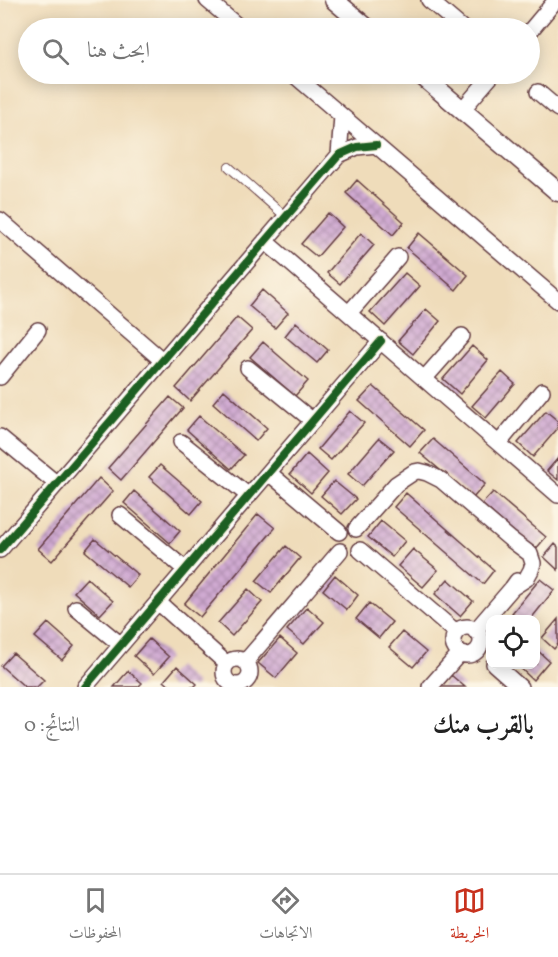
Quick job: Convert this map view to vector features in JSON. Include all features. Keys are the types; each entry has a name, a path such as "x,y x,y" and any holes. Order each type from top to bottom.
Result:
{"street":[{"path":"334,0 355,18"},
{"path":"429,0 450,18"},
{"path":"540,19 556,0"},
{"path":"209,1 229,18"},
{"path":"305,84 558,301"},
{"path":"432,84 558,192"},
{"path":"462,110 484,84"},
{"path":"538,92 558,109"},
{"path":"339,155 342,116"},
{"path":"0,550 339,155 357,147 376,145"},
{"path":"0,220 163,361"},
{"path":"265,241 558,495"},
{"path":"349,313 398,258"},
{"path":"0,377 38,330"},
{"path":"424,379 462,336"},
{"path":"85,687 381,341"},
{"path":"248,368 313,421"},
{"path":"499,443 542,391"},
{"path":"0,437 57,484"},
{"path":"181,442 249,496"},
{"path":"357,529 396,484 410,474 419,471 441,480 510,539 524,561 521,574 512,588 476,630"},
{"path":"269,473 339,532"},
{"path":"120,514 186,570"},
{"path":"347,527 357,529 363,536 360,550 348,555 340,551 336,540 339,532 347,527"},
{"path":"360,550 456,632"},
{"path":"245,662 340,551"},
{"path":"158,602 227,664"},
{"path":"76,608 121,645"},
{"path":"468,627 476,630 480,638 477,650 469,655 456,650 453,641 456,632 468,627"},
{"path":"477,650 486,658"},
{"path":"430,687 460,653"},
{"path":"234,659 245,662 249,671 250,684 227,684 225,673 227,664 234,659"},
{"path":"500,669 520,687"}],"lane":[{"path":"229,166 286,216"}],"building":[{"path":"357,180 404,222 393,235 346,193"},
{"path":"328,213 343,227 317,257 301,244"},
{"path":"361,233 374,245 340,284 327,273"},
{"path":"419,233 468,275 456,290 407,248"},
{"path":"405,273 420,286 385,326 370,312"},
{"path":"262,290 288,313 275,328 249,306"},
{"path":"426,309 440,321 413,354 398,341"},
{"path":"237,317 252,330 190,401 176,388"},
{"path":"296,322 328,350 317,363 285,336"},
{"path":"263,342 308,381 295,396 250,357"},
{"path":"472,346 488,360 460,394 443,379"},
{"path":"502,372 515,384 486,418 472,406"},
{"path":"373,386 424,430 410,446 359,401"},
{"path":"224,390 267,428 256,441 213,403"},
{"path":"170,397 183,408 121,480 108,468"},
{"path":"350,411 364,423 331,460 318,449"},
{"path":"546,411 558,421 558,428 533,457 518,443"},
{"path":"199,416 244,455 231,469 187,430"},
{"path":"379,438 394,450 362,486 348,474"},
{"path":"433,439 485,484 473,498 420,453"},
{"path":"307,454 328,473 311,493 290,474"},
{"path":"558,458 558,480 547,471"},
{"path":"160,465 202,501 191,514 149,477"},
{"path":"99,478 113,491 52,561 38,549"},
{"path":"334,481 356,499 342,514 321,496"},
{"path":"134,491 180,531 170,543 124,503"},
{"path":"493,492 546,537 535,550 482,504"},
{"path":"406,493 494,570 483,584 394,507"},
{"path":"258,514 275,528 200,617 184,604"},
{"path":"381,521 405,541 392,557 368,537"},
{"path":"95,539 138,575 128,587 85,551"},
{"path":"555,544 558,547 558,570 544,557"},
{"path":"286,546 300,558 271,593 256,581"},
{"path":"413,549 438,570 423,587 398,566"},
{"path":"335,575 358,595 347,610 323,590"},
{"path":"87,578 113,601 100,615 74,592"},
{"path":"448,579 473,601 460,616 435,594"},
{"path":"540,579 554,590 534,615 514,615 512,613"},
{"path":"248,589 262,602 232,636 218,623"},
{"path":"369,603 392,622 379,638 356,619"},
{"path":"307,607 324,622 304,644 287,630"},
{"path":"558,619 558,644 554,649 542,638"},
{"path":"48,623 74,646 62,660 35,637"},
{"path":"402,632 426,652 413,667 389,647"},
{"path":"280,638 297,653 276,678 258,663"},
{"path":"149,639 169,657 154,674 134,656"},
{"path":"13,653 44,680 37,687 25,687 1,666"},
{"path":"540,653 549,661 533,680 521,669 540,669"},
{"path":"177,666 197,684 194,687 171,687 164,681"},
{"path":"128,671 142,683 138,687 114,687"},
{"path":"451,675 465,687 441,687"}],"cycle path":[{"path":"0,550 339,155 357,147 376,145"},
{"path":"85,687 381,341"}]}
